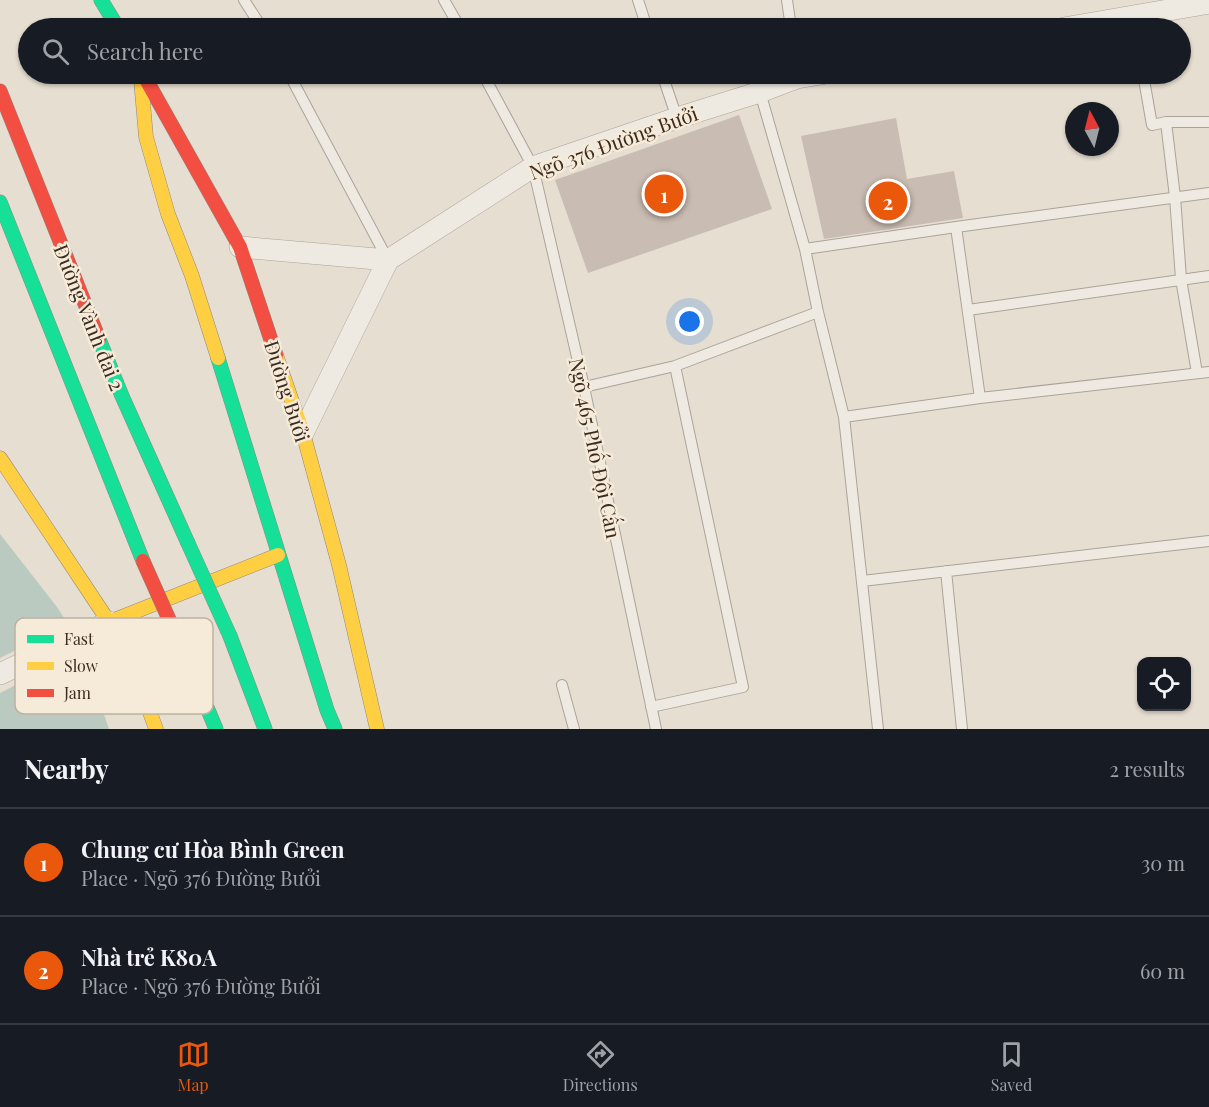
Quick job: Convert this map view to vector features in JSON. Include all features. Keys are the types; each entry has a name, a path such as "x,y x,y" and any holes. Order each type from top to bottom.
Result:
{"main road":[{"path":"101,0 112,18"},
{"name":"Đường Bưởi","path":"143,84 146,137 168,214 196,287 334,729"},
{"name":"Đường Bưởi","path":"148,84 240,247 303,433 339,565 376,729"},
{"name":"Đường Vành đai 2","path":"0,91 122,396 230,636 265,729"},
{"name":"Đường Vành đai 2","path":"0,202 143,561 168,618"},
{"path":"0,458 106,618"},
{"path":"119,618 278,555"},
{"path":"151,714 156,729"},
{"name":"Đường Vành đai 2","path":"210,714 216,729"}],"street":[{"path":"1150,18 1209,3"},
{"name":"Ngõ 376 Đường Bưởi","path":"388,260 533,167 778,84"},
{"path":"240,247 388,260 303,433"},
{"path":"0,674 15,667"}],"lane":[{"path":"244,0 256,18"},
{"path":"444,0 454,18"},
{"path":"638,0 644,18"},
{"path":"787,0 790,18"},
{"path":"294,84 388,260"},
{"name":"Ngõ 465 Phố Đội Cấn","path":"488,84 533,167 584,387 656,729"},
{"path":"665,84 677,118"},
{"path":"1145,84 1152,125 1167,122 1209,122"},
{"path":"760,92 806,249 818,312 844,417 878,729"},
{"path":"1167,122 1181,279 1197,373"},
{"path":"806,249 1209,193"},
{"path":"956,227 980,398"},
{"path":"968,310 1209,276"},
{"path":"584,387 675,366 818,312"},
{"path":"651,707 743,687 675,366"},
{"path":"844,417 980,398 1209,372"},
{"path":"862,581 1209,542"},
{"path":"945,571 962,729"},
{"path":"562,685 574,729"}],"shaded area":[{"path":"0,534 64,618 15,618 15,714 104,714 109,729 0,729"}],"pier":[{"path":"15,650 15,685 0,693 0,658"}],"building":[{"path":"739,115 772,209 588,273 555,180"},
{"path":"896,118 907,179 954,171 963,218 824,239 801,136"}],"traffic: fast":[{"path":"101,0 112,18"},
{"path":"0,202 143,561"},
{"path":"99,339 187,541"},
{"path":"218,358 327,710 335,729"},
{"path":"187,541 230,636"},
{"path":"230,636 265,729"},
{"path":"210,714 216,729"}],"traffic: slow":[{"path":"141,84 146,137 168,214 192,276 218,358"},
{"path":"276,355 303,433 339,565 377,729"},
{"path":"0,458 106,618"},
{"path":"119,618 278,555"},
{"path":"151,714 156,729"}],"traffic: jam":[{"path":"149,84 240,247 276,355"},
{"path":"0,91 99,339"},
{"path":"143,561 168,618"}],"place":[{"name":"Chung cư Hòa Bình Green","path":"664,194"},
{"name":"Nhà trẻ K80A","path":"888,201"}]}
